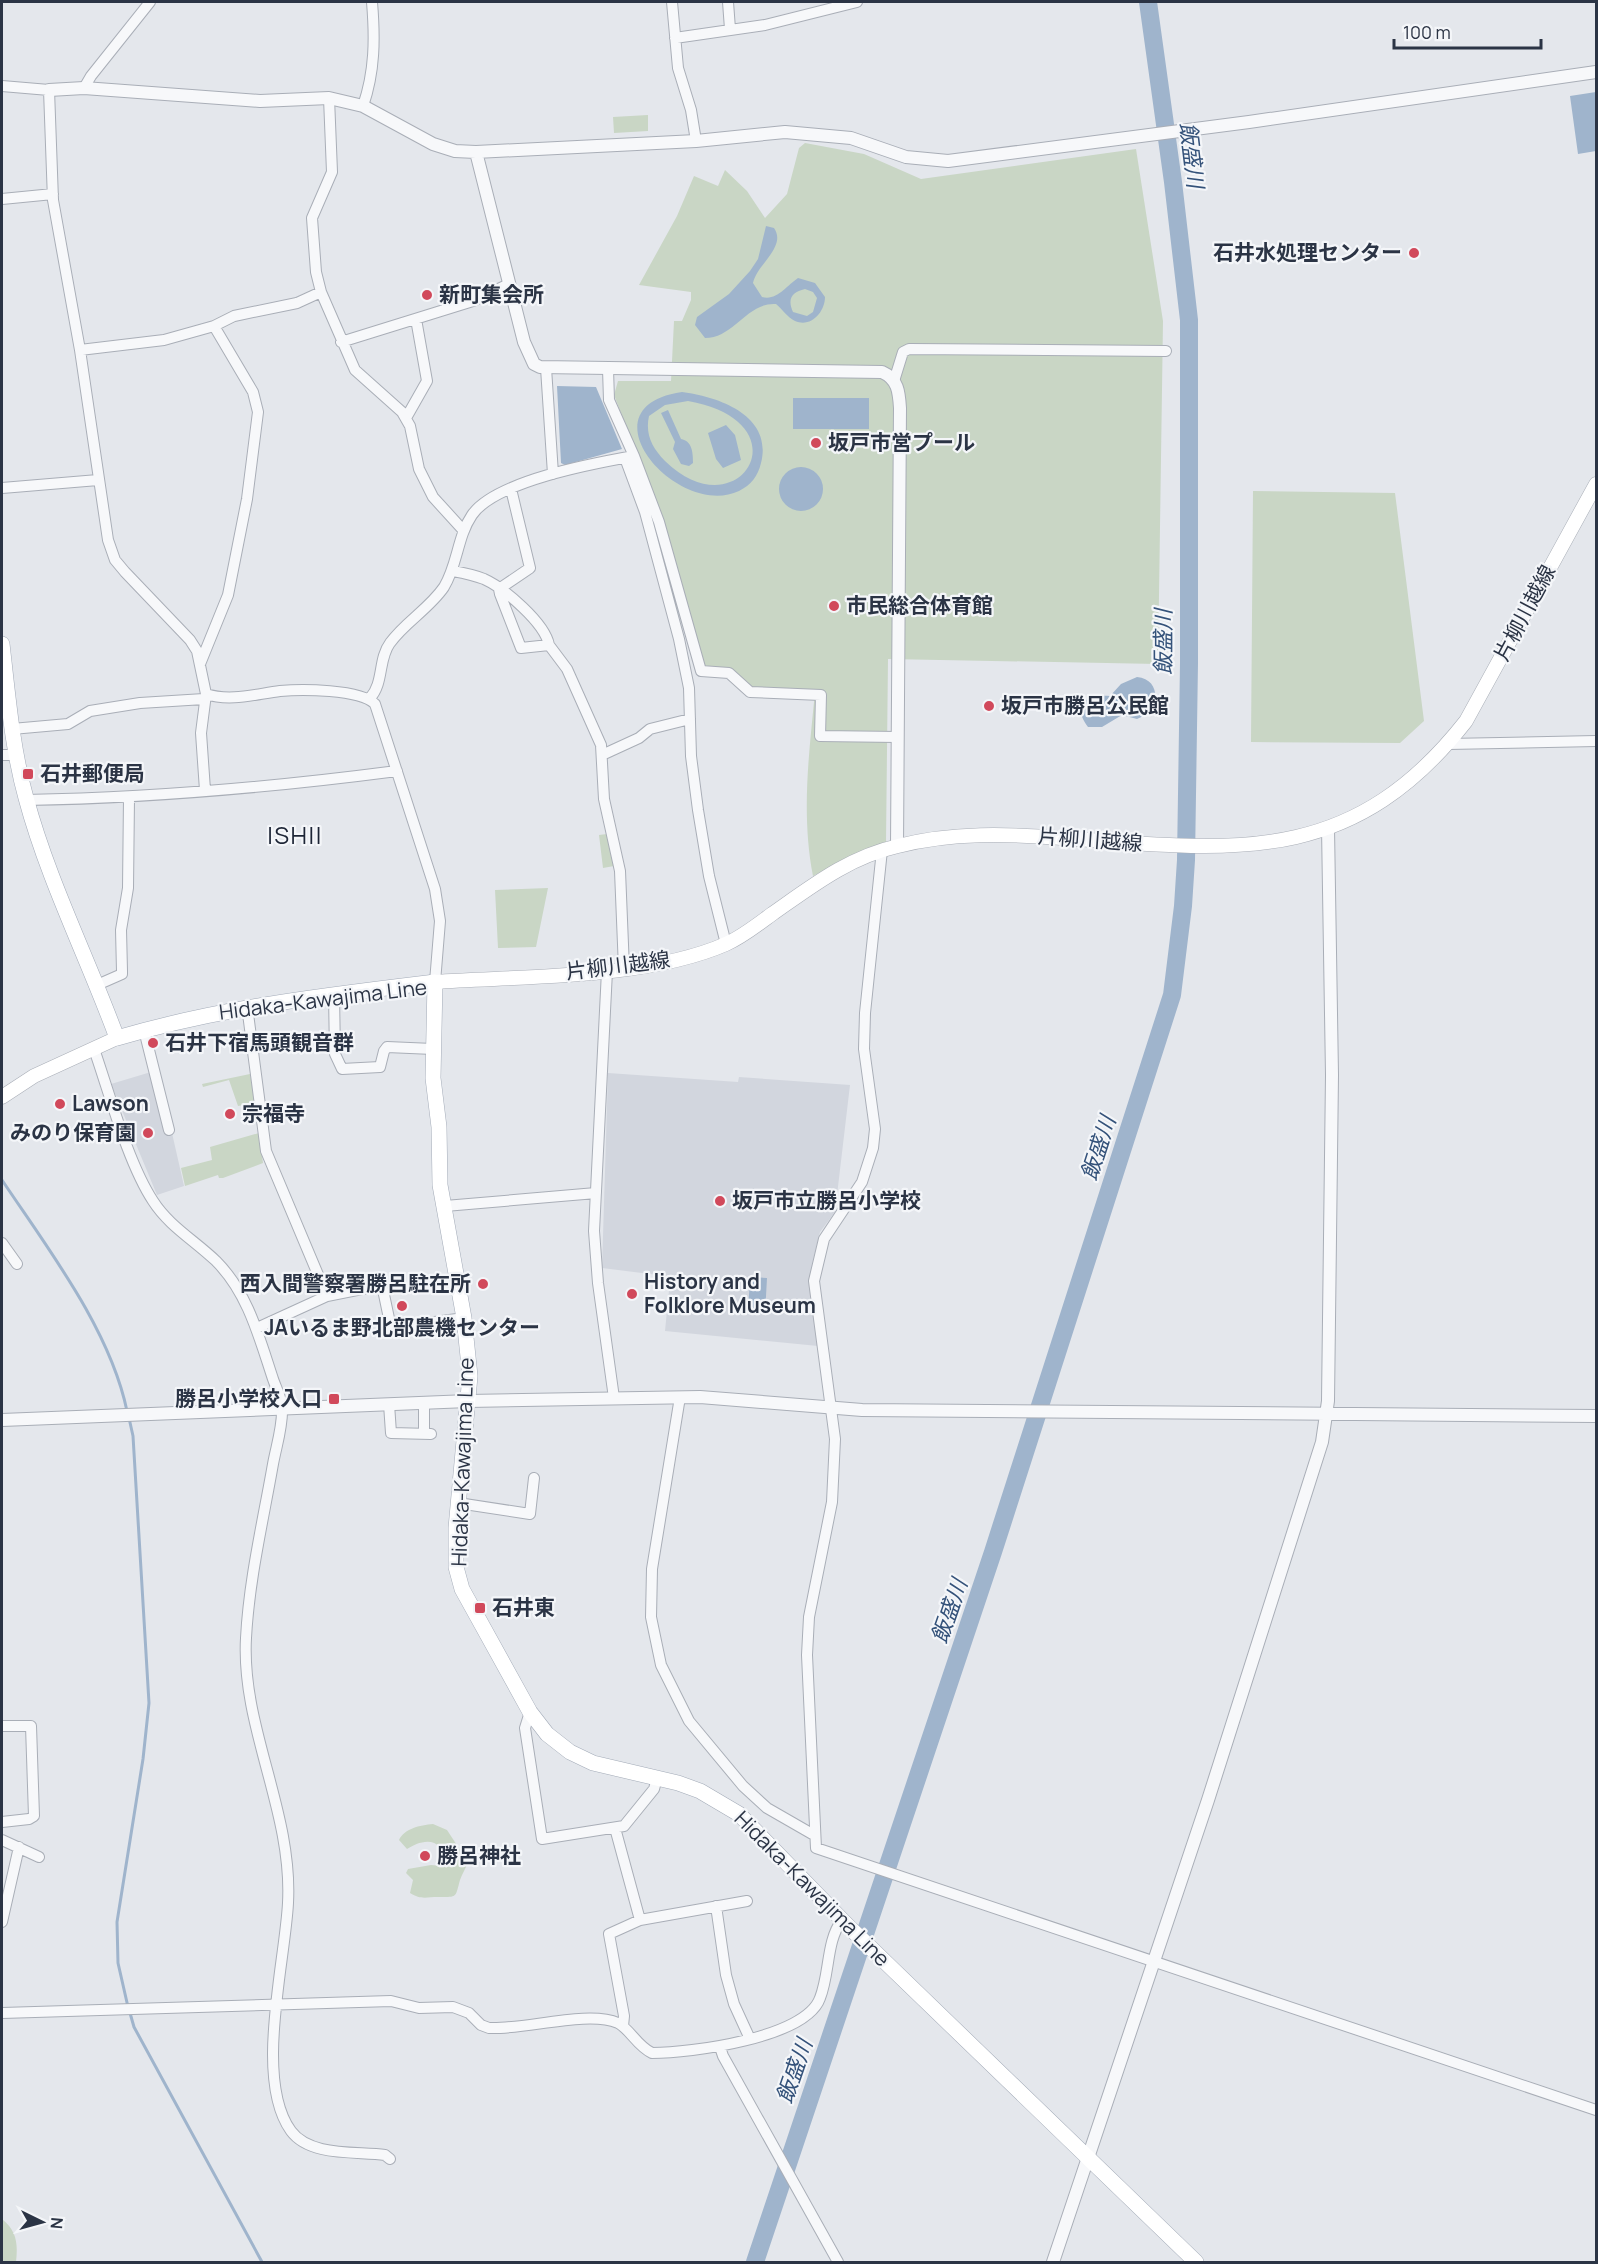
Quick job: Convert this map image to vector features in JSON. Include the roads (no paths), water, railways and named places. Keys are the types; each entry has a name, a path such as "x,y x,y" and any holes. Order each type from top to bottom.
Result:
{"main road":[{"name":"片柳川越線","path":"435,982 607,971 678,959 726,944 815,882 845,865 882,850 950,836 1029,835 1206,847 1244,846 1293,838 1328,828 1378,802 1422,770 1448,744 1466,721 1596,484"},
{"path":"2,644 12,729 8,755 117,1038 34,1076 2,1097"},
{"name":"Hidaka-Kawajima Line","path":"117,1038 247,1006 435,982 434,1092 439,1127 440,1185 469,1355 468,1401 455,1552 462,1589 530,1712 548,1734 585,1760 612,1770 657,1778 700,1791 740,1814 845,1923 1196,2262"}],"street":[{"path":"84,88 90,75 150,2"},
{"path":"363,106 371,81 375,48 372,2"},
{"path":"672,2 678,68 691,110 696,141"},
{"path":"728,2 730,29"},
{"path":"675,38 801,18 857,2"},
{"path":"2,86 49,90 84,88 260,101 330,98 363,106 434,144 455,151 476,152 696,141 765,133 851,138 906,156 948,161 1186,131 1596,72"},
{"path":"49,90 53,194 80,350 108,540 115,560 190,640 200,664 205,697 201,733 205,790"},
{"path":"330,98 332,172 312,218 321,292 355,370 397,405 406,418 419,469 433,497 463,530"},
{"path":"476,152 509,284 534,364 546,368 882,372 894,381 899,390 900,408 897,846"},
{"path":"2,200 53,194"},
{"path":"341,342 473,301 509,284"},
{"path":"80,350 164,340 214,326 234,316 297,303 321,292"},
{"path":"406,418 427,381 416,319"},
{"path":"200,664 228,595 247,499 258,412 253,392 214,326"},
{"path":"894,381 903,352 909,349 1166,351"},
{"path":"546,368 553,474"},
{"path":"608,369 609,400 629,457 678,633 689,688 691,756 703,843 726,944"},
{"path":"629,457 659,522 700,671 729,673 750,692 821,695 820,736 897,737"},
{"path":"370,698 376,692 389,645 426,608 453,571 463,530 474,512 488,500 553,474 629,457"},
{"path":"2,488 98,480"},
{"path":"499,589 530,568 511,489"},
{"path":"453,571 476,576 519,604 567,669 583,702 601,745 604,798 620,871 624,969"},
{"path":"499,589 521,648 549,645"},
{"path":"12,729 68,724 90,711 140,703 205,697 226,698 282,691 306,691 355,694 370,698 376,707 438,900 440,921 435,982"},
{"path":"602,755 639,738 650,729 690,719"},
{"path":"1448,744 1596,741"},
{"path":"26,800 129,798 205,790 274,787 397,771"},
{"path":"97,985 122,974 121,930 128,888 129,798"},
{"path":"1053,2262 1315,1470 1326,1413 1332,1075 1328,828"},
{"path":"882,850 865,1013 864,1049 875,1129 873,1148 862,1182 824,1239 814,1281 835,1438 832,1502 809,1617 807,1655 814,1835 819,1850 1596,2110"},
{"path":"607,971 595,1254 614,1398"},
{"path":"334,994 335,1054 342,1069 380,1067 387,1047 433,1049"},
{"path":"247,1006 257,1100 266,1151 327,1296"},
{"path":"144,1030 169,1130"},
{"path":"94,1048 138,1171 151,1199 174,1226 223,1269 246,1305 257,1328 282,1408 248,1617 245,1659 261,1740 279,1811 288,1873 287,1912 275,2004 274,2088 279,2110 292,2134 309,2145 324,2149 385,2155 390,2159"},
{"path":"445,1206 596,1193"},
{"path":"2,1243 17,1264"},
{"path":"257,1328 327,1296 382,1285 391,1328 464,1318"},
{"path":"2,1420 468,1401 680,1397 832,1408 1596,1416"},
{"path":"680,1397 652,1569 651,1617 660,1665 689,1721 743,1786 767,1808 814,1835"},
{"path":"389,1404 391,1432 427,1434 423,1403"},
{"path":"458,1503 530,1514 534,1478"},
{"path":"530,1712 525,1728 542,1839 624,1826 654,1789 657,1778"},
{"path":"2,1726 31,1726 34,1816 29,1820 2,1822"},
{"path":"615,1828 640,1920"},
{"path":"2,1840 39,1857"},
{"path":"2,1922 19,1847"},
{"path":"623,2026 624,2016 609,1934 640,1920 747,1901"},
{"path":"716,1906 726,1976 734,2004 750,2039"},
{"path":"2,2013 376,2001 419,2008 453,2007 469,2013 481,2025 489,2028 589,2019 611,2021 623,2026 632,2039 652,2053 720,2047 800,2021 814,2009 821,1997 834,1932 845,1923"},
{"path":"720,2047 774,2150 838,2262"}],"water":[{"path":"1596,92 1596,151 1578,154 1570,96"},
{"path":"766,226 774,228 777,242 753,283 762,297 767,298 777,295 798,278 815,283 825,297 820,313 812,320 801,323 790,318 776,304 766,305 757,308 724,332 705,338 695,325 697,317 729,294 758,259","holes":["805,289 813,292 817,298 813,312 807,316 793,312 791,300 794,294"]},
{"path":"557,386 596,387 622,449 565,465 561,463"},
{"path":"682,392 727,404 740,412 751,421 759,433 763,447 761,463 753,480 739,491 715,496 690,490 667,476 649,458 639,438 639,418 652,402","holes":["688,401 724,413 745,429 753,448 749,466 736,479 717,485 692,480 665,461 656,451 648,429 649,416 665,405"]},
{"path":"793,398 869,398 869,429 793,429"},
{"path":"668,410 681,439 688,442 691,448 693,463 689,466 681,464 673,449 675,442 661,413"},
{"path":"726,425 735,435 741,460 723,468 716,459 708,433"},
{"path":"801,467 810,468 817,473 822,480 822,498 817,505 810,510 801,511 792,510 785,505 780,498 779,489 780,480 785,473 792,468"},
{"path":"1137,677 1148,681 1154,689 1155,700 1152,712 1137,719 1122,715 1102,727 1088,727 1081,712 1084,702 1095,697 1110,696 1121,684"},
{"path":"750,1277 767,1278 765,1314 748,1313"}],"waterway":[{"name":"飯盛川","path":"755,2262 993,1552 1172,995 1186,860 1189,663 1189,320 1148,2"},
{"path":"2,1180 57,1262 92,1320 119,1380 127,1411"},
{"path":"128,2007 118,1963 117,1922 143,1759 149,1703 133,1436 129,1418"},
{"path":"130,2013 134,2027 262,2262"}],"place":[{"name":"石井水処理センター","path":"1414,253"},
{"name":"新町集会所","path":"427,295"},
{"name":"坂戸市営プール","path":"816,443"},
{"name":"市民総合体育館","path":"834,606"},
{"name":"坂戸市勝呂公民館","path":"989,706"},
{"name":"石井郵便局","path":"28,774"},
{"name":"石井下宿馬頭観音群","path":"153,1043"},
{"name":"Lawson","path":"60,1104"},
{"name":"宗福寺","path":"230,1114"},
{"name":"みのり保育園","path":"148,1133"},
{"name":"坂戸市立勝呂小学校","path":"720,1201"},
{"name":"西入間警察署勝呂駐在所","path":"483,1284"},
{"name":"History and Folklore Museum","path":"632,1294"},
{"name":"JAいるま野北部農機センター","path":"402,1306"},
{"name":"勝呂小学校入口","path":"334,1399"},
{"name":"石井東","path":"480,1608"},
{"name":"勝呂神社","path":"425,1856"}],"district":[{"name":"ISHII","path":"295,836"}]}
